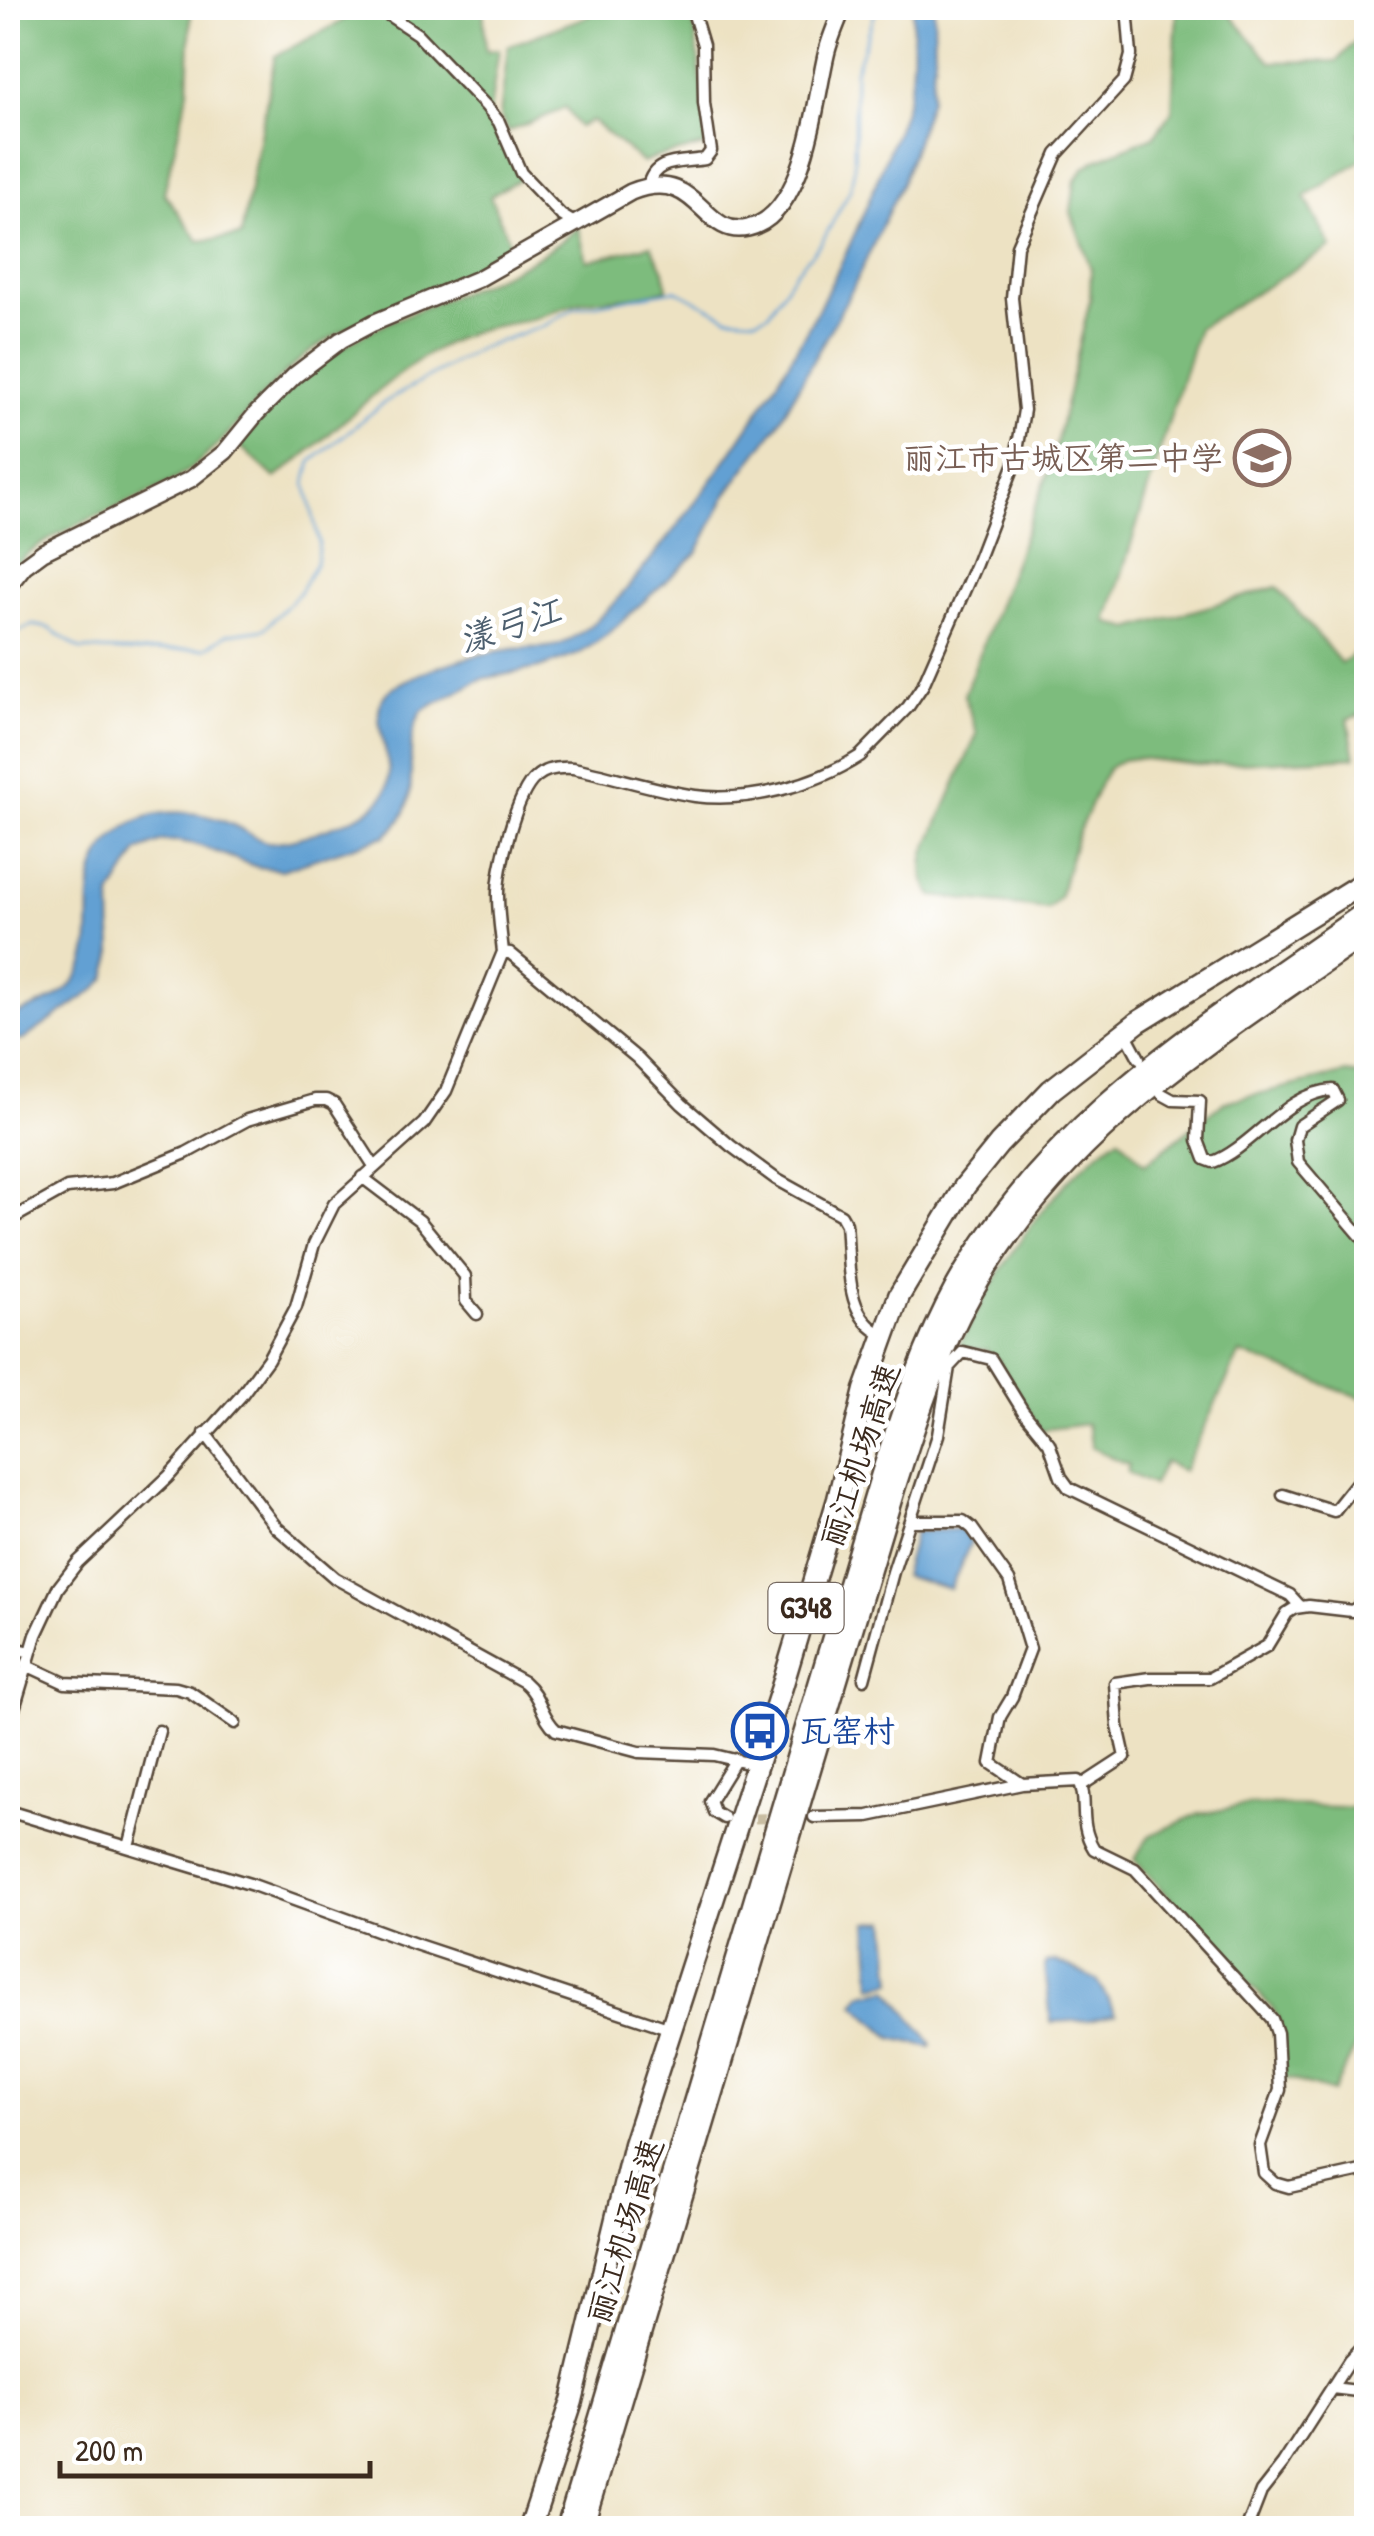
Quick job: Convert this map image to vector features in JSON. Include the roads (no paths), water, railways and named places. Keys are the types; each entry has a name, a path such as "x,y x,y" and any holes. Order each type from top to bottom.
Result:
{"highway":[{"name":"G348","path":"530,2528 572,2401 623,2182 746,1762 810,1593 884,1335 900,1296 926,1248 982,1164 1052,1090 1124,1032 1366,882"},
{"name":"丽江机场高速","path":"567,2528 881,1478 910,1391 947,1305 973,1258 1010,1205 1086,1120 1135,1077 1366,912"},
{"name":"丽江机场高速","path":"582,2528 895,1486 930,1384 961,1312 1024,1214 1097,1131 1145,1090 1366,932"}],"main road":[{"path":"8,586 24,566 43,552 174,489 206,468 295,375 341,340 478,278 631,192 666,186 683,190 718,223 732,228 752,227 770,215 788,189 810,140 827,53 843,8"}],"street":[{"path":"378,8 417,34 486,106 498,122 521,173 576,224"},
{"path":"648,187 650,176 662,164 705,159 711,151 704,103 703,45 692,8"},
{"path":"8,1729 42,1618 68,1575 168,1478 240,1397 268,1359 296,1307 310,1257 334,1204 424,1123 446,1091 503,952 498,893 505,853 524,792 543,772 573,768 690,796 745,796 820,776 850,762 916,696 976,564 1018,449 1024,397 1012,298 1017,246 1057,154 1124,81 1131,55 1127,8"},
{"path":"503,952 510,952 636,1058 732,1146 776,1179 841,1215 846,1224 854,1303 864,1322 884,1335"},
{"path":"1124,1032 1139,1058"},
{"path":"1162,1094 1172,1100 1200,1101 1200,1149 1205,1159 1212,1162 1226,1156 1272,1119 1322,1091 1333,1090 1338,1100 1299,1126 1296,1154 1304,1172 1366,1242"},
{"path":"8,1221 68,1188 113,1184 186,1153 247,1120 315,1100 334,1104 374,1166"},
{"path":"362,1177 420,1221 466,1276 466,1300 477,1314"},
{"path":"864,1678 939,1429 949,1367 962,1352 992,1359 1023,1411 1049,1443 1069,1488 1290,1595 1300,1606"},
{"path":"205,1432 276,1526 334,1578 524,1682 537,1695 548,1722 556,1730 638,1752 746,1762"},
{"path":"1284,1495 1334,1511 1366,1471"},
{"path":"910,1522 963,1521 1009,1580 1030,1649 1000,1717 991,1763 1022,1784"},
{"path":"1082,1786 1126,1758 1114,1684 1150,1678 1210,1678 1267,1646 1287,1613 1300,1606 1352,1610 1366,1602"},
{"path":"8,1646 30,1652"},
{"path":"26,1665 65,1683 176,1688 190,1692 235,1723"},
{"path":"129,1847 159,1731"},
{"path":"724,1818 712,1809 711,1798 746,1762"},
{"path":"814,1817 886,1812 1022,1784 1074,1779 1082,1786 1082,1820 1094,1849 1135,1870 1272,2020 1280,2090 1260,2145 1264,2173 1288,2187 1366,2170"},
{"path":"8,1810 253,1885 670,2029"},
{"path":"1247,2528 1261,2492 1349,2361 1366,2343"},
{"path":"1332,2388 1366,2392"}],"water":[{"path":"913,8 934,8 935,56 930,99 903,180 853,288 777,426 728,492 697,553 608,634 579,654 539,668 481,679 422,711 411,744 407,807 385,836 282,870 257,867 178,841 162,841 138,851 111,896 112,956 106,978 24,1039 8,1042 8,1016 44,1003 69,987 83,967 94,870 106,847 128,826 153,815 194,813 221,820 263,841 278,842 356,817 381,799 388,783 379,714 382,699 394,687 468,658 561,644 591,625 623,593 686,515 750,424 834,277 904,109 911,76"},
{"path":"960,1529 971,1542 950,1589 903,1576 915,1532"},
{"path":"887,1920 893,1982 872,1986 868,1922"},
{"path":"1056,1961 1097,1980 1116,2014 1051,2022 1045,1966"},
{"path":"889,1989 931,2047 892,2038 855,2004 862,1994"}],"waterway":[{"path":"8,645 15,633 33,625 49,628 80,649 138,652 206,648 228,634 264,629 299,593 316,563 319,543 306,483 311,462 385,402 480,348 546,325 574,308 676,290 728,317 756,319 768,314 794,274 822,242 850,190 854,170 855,71 877,8"}],"tunnel":[{"path":"740,1819 778,1818"}],"place":[{"name":"丽江市古城区第二中学","path":"1262,458"},
{"name":"瓦窑村","path":"760,1731"}],"water label":[{"name":"漾弓江","path":"510,625"}]}
